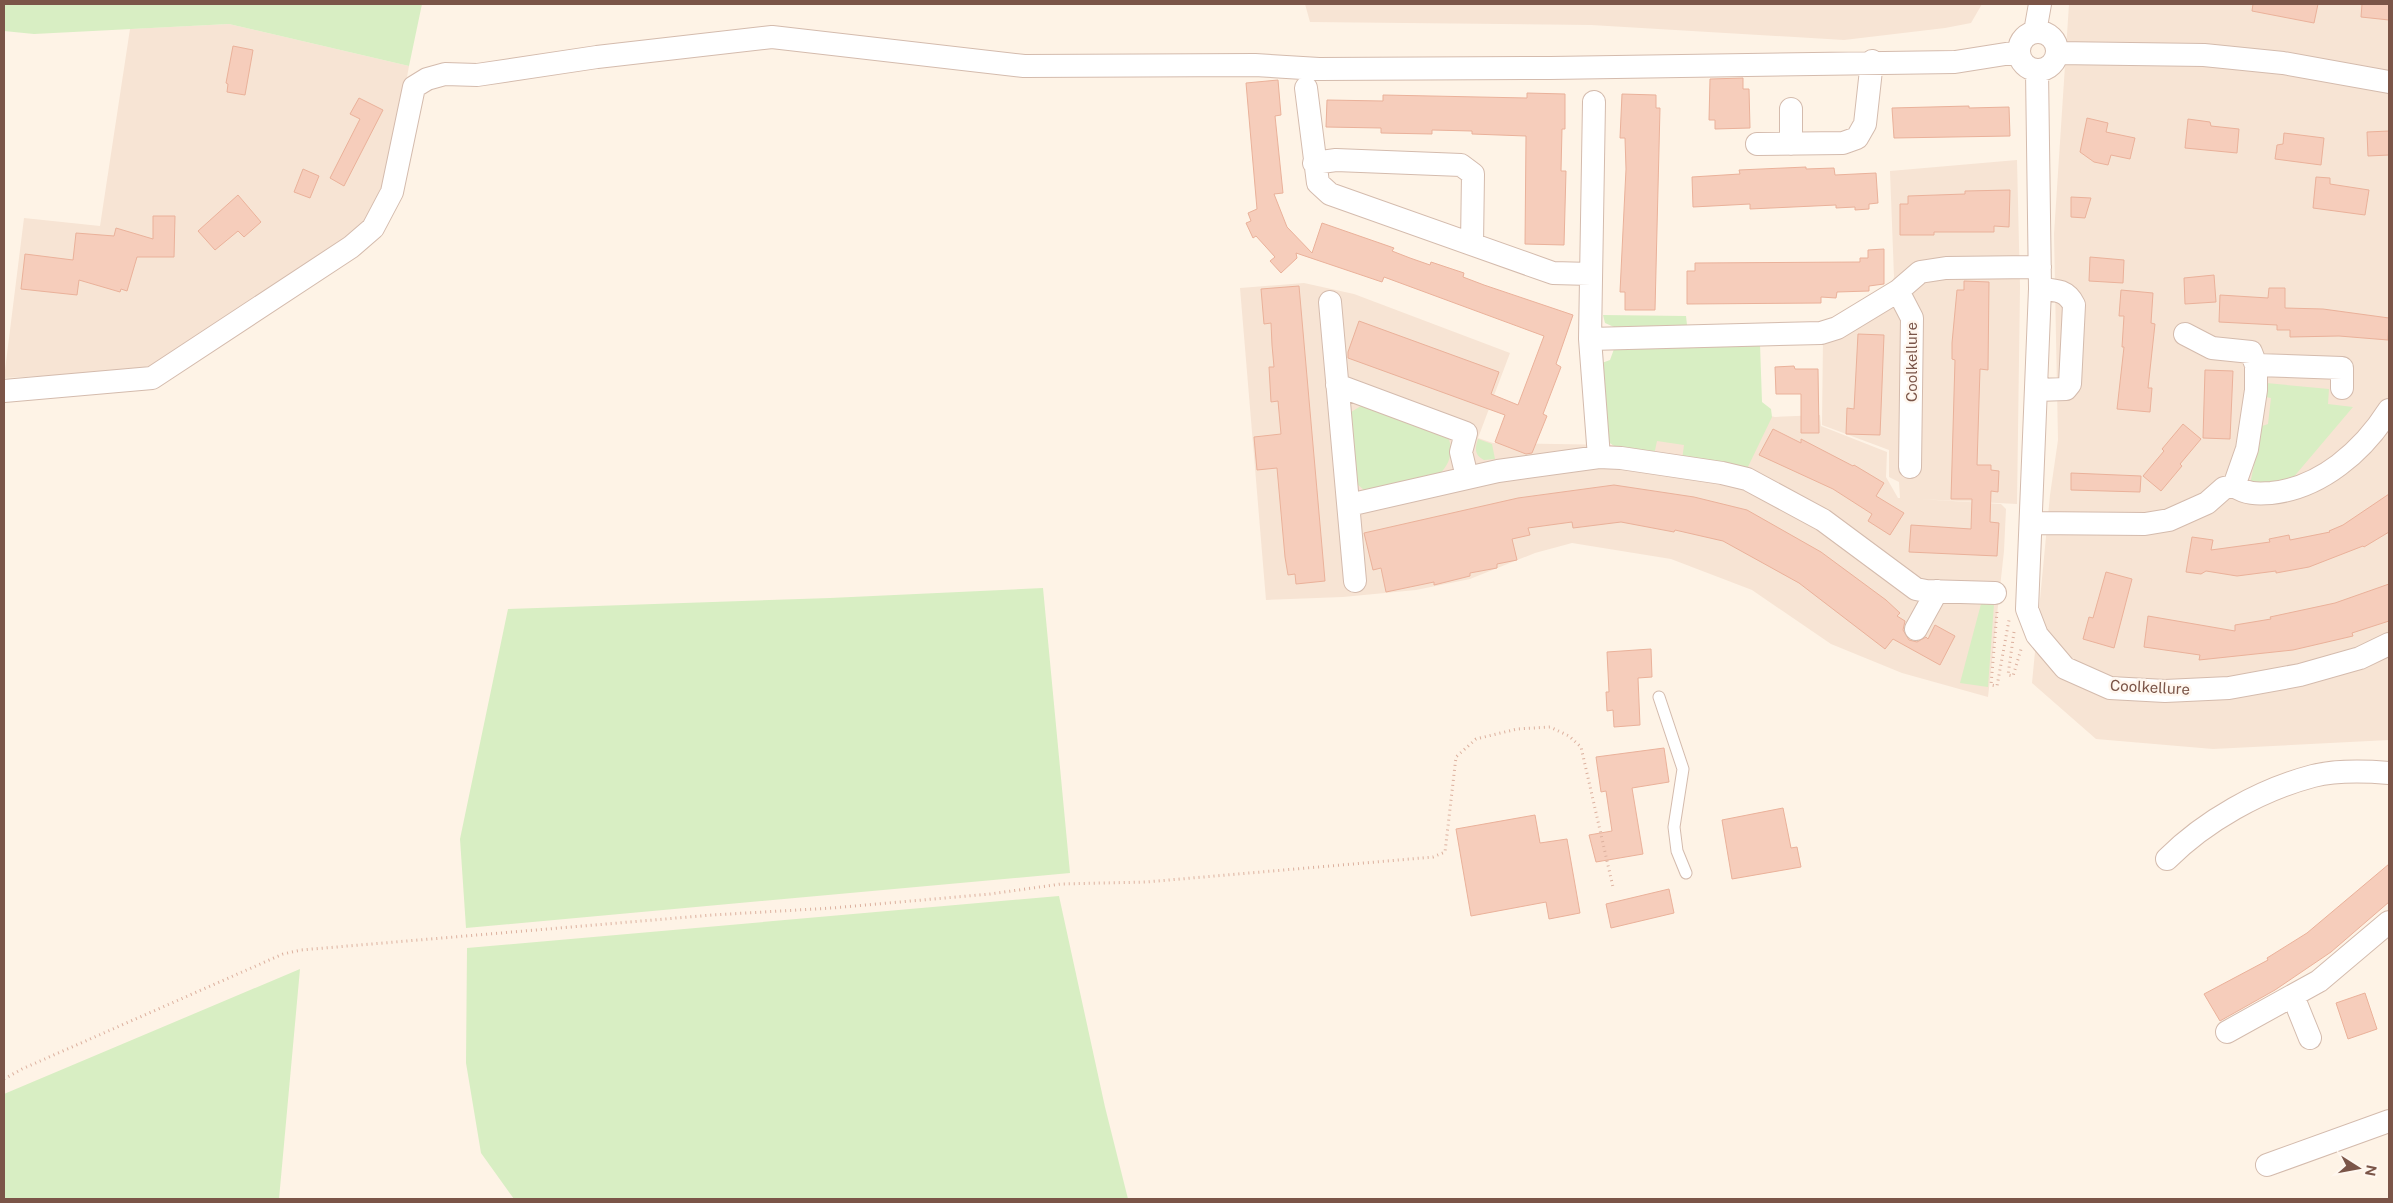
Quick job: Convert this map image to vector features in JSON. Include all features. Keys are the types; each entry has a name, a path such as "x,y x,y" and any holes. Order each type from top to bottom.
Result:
{"street":[{"path":"2034,32 2051,37 2055,42 2057,53 2053,64 2048,68 2037,71 2026,67 2022,63 2018,52 2021,41 2034,32 2040,4"},
{"path":"4,391 152,378 351,247 373,228 392,192 414,87 427,79 445,74 477,75 597,57 772,37 1024,66 1255,65 1319,69 1550,68 1872,61 1955,62 2018,52"},
{"path":"2057,53 2204,55 2283,63 2389,82"},
{"path":"1757,144 1843,142 1857,138 1865,124 1872,61"},
{"name":"Coolkellure","path":"2037,71 2040,289 2027,608 2021,624 2037,636 2065,668 2110,688 2164,691 2229,688 2300,675 2360,658 2389,644"},
{"path":"1306,88 1314,164 1318,183 1330,194 1553,273 1591,274"},
{"path":"1594,102 1590,339 1599,457"},
{"path":"1791,109 1791,144"},
{"path":"1314,164 1336,160 1461,165 1473,174 1472,244"},
{"path":"1590,339 1821,333 1837,328 1898,291 1920,272 1946,268 2040,267"},
{"path":"2037,390 2066,389 2070,384 2074,305 2070,297 2063,291 2040,289"},
{"name":"Coolkellure","path":"1898,291 1912,318 1910,467"},
{"path":"1330,302 1355,581"},
{"path":"2184,334 2212,348 2251,352 2256,366 2256,390 2247,449 2234,486"},
{"path":"2256,366 2342,368 2342,388"},
{"path":"1337,385 1466,433 1461,452 1467,477"},
{"path":"2031,523 2145,524 2169,520 2207,503 2224,488 2234,486 2242,491 2254,494 2278,492 2305,485 2330,472 2361,447 2378,428 2389,410"},
{"path":"1349,505 1467,477 1599,457 1621,458 1722,473 1747,479 1823,520 1857,543 1916,589 1996,602"},
{"path":"1916,630 1937,591"},
{"path":"2167,859 2185,841 2220,818 2268,792 2314,776 2355,771 2389,772"},
{"path":"2227,1032 2319,981 2389,922"},
{"path":"2293,996 2310,1038"},
{"path":"2268,1164 2389,1121"}],"lane":[{"path":"1659,697 1683,769 1674,827 1677,851 1686,873"}],"path":[{"path":"1996,602 1991,685 1997,686 2008,620 2029,624 2013,676 2008,675 2021,624"},
{"path":"4,1079 22,1069 283,954 301,950 712,914 832,908 990,894 1061,884 1146,882 1432,857 1444,852 1456,757 1476,739 1517,729 1550,727 1569,736 1581,747 1613,887"}],"shaded area":[{"path":"1305,4 1982,4 1971,23 1945,28 1844,40 1591,25 1310,22"},
{"path":"2069,4 2389,4 2389,740 2213,749 2096,739 2032,683 2050,495 2058,440 2054,234"},
{"path":"229,24 409,66 387,187 359,228 155,370 4,378 24,218 100,226 130,29"},
{"path":"2017,160 2020,287 2017,504 1919,499 2001,504 2006,509 2004,551 1988,697 1902,673 1831,644 1752,590 1671,559 1572,543 1535,553 1470,579 1416,590 1343,597 1266,600 1240,288 1304,283 1354,294 1510,353 1478,438 1493,443 1620,445 1697,401 1775,417 1820,415 1821,426 1887,452 1886,477 1898,498 1900,498 1899,482 1889,477 1889,450 1822,425 1823,339 1863,326 1886,304 1894,277 1890,171"}],"green space":[{"path":"4,4 422,4 409,66 229,24 34,34 4,31"},
{"path":"1603,315 1686,316 1687,325 1614,327 1605,323"},
{"path":"1760,344 1762,402 1771,409 1772,417 1746,471 1682,460 1684,445 1657,441 1654,455 1619,449 1608,442 1599,364 1610,360 1614,349"},
{"path":"2266,383 2329,389 2328,404 2353,407 2292,479 2249,489 2262,426 2268,424 2271,398 2265,397"},
{"path":"1361,406 1448,437 1451,449 1449,460 1444,470 1435,478 1364,490 1356,483 1351,412"},
{"path":"1478,439 1492,444 1495,459 1484,460 1478,456 1476,448"},
{"path":"1043,588 1070,873 466,928 460,839 508,609 830,598"},
{"path":"1981,604 1994,604 1988,687 1960,683"},
{"path":"1059,896 1105,1107 1128,1199 514,1199 481,1153 466,1063 467,948"},
{"path":"300,969 279,1199 4,1199 4,1094"}],"building":[{"path":"2253,4 2318,4 2314,23 2252,11"},
{"path":"2362,4 2389,4 2389,20 2361,17"},
{"path":"233,46 253,50 245,95 227,92 228,84 226,83"},
{"path":"1743,78 1743,89 1749,89 1750,128 1715,129 1715,120 1709,120 1710,79"},
{"path":"1278,80 1281,115 1275,116 1283,193 1274,194 1287,227 1312,253 1322,223 1394,248 1392,251 1410,258 1430,265 1431,262 1464,273 1463,277 1573,315 1556,364 1561,367 1543,414 1547,416 1532,453 1526,454 1495,442 1505,415 1348,358 1348,352 1359,321 1499,372 1491,394 1518,405 1544,336 1384,277 1382,282 1296,253 1297,258 1281,273 1270,261 1275,257 1256,236 1253,238 1246,223 1251,221 1248,213 1257,209 1246,83"},
{"path":"1527,93 1565,94 1565,129 1562,129 1561,171 1566,171 1564,245 1525,244 1526,136 1472,134 1472,131 1432,130 1432,134 1381,133 1381,128 1326,127 1327,100 1383,101 1383,95 1527,98"},
{"path":"1622,94 1656,95 1656,108 1660,108 1655,310 1625,310 1625,292 1620,292 1626,169 1625,138 1620,138"},
{"path":"359,98 383,110 344,186 330,178 360,119 350,114"},
{"path":"1969,106 1969,108 2009,107 2010,136 1894,138 1892,108"},
{"path":"2087,118 2108,123 2106,132 2135,138 2130,159 2111,155 2108,165 2094,162 2080,152"},
{"path":"2188,119 2210,122 2211,126 2239,129 2237,153 2185,148"},
{"path":"2389,131 2389,155 2368,156 2367,132"},
{"path":"2284,133 2324,138 2321,165 2275,159 2277,145 2283,144"},
{"path":"1806,167 1806,169 1834,168 1835,175 1876,173 1878,203 1869,204 1869,209 1855,210 1855,207 1836,208 1836,205 1750,209 1750,204 1693,207 1692,177 1740,174 1739,170"},
{"path":"303,169 319,176 310,198 294,192"},
{"path":"2316,177 2330,178 2330,184 2369,190 2365,215 2313,208"},
{"path":"2010,190 2009,227 1994,226 1994,232 1934,232 1934,235 1900,235 1900,204 1908,204 1908,196 1965,194 1965,191"},
{"path":"238,195 261,222 244,237 238,231 215,250 198,231"},
{"path":"2071,197 2091,198 2085,218 2071,217"},
{"path":"153,216 175,216 174,257 137,257 127,291 121,289 120,292 79,280 77,295 21,289 25,254 73,260 76,233 114,236 116,228 153,239"},
{"path":"1884,249 1884,284 1869,286 1869,291 1837,292 1836,298 1821,297 1821,303 1687,304 1687,271 1695,271 1695,263 1860,262 1860,258 1868,258 1868,250"},
{"path":"2090,257 2124,260 2123,283 2089,281"},
{"path":"2214,275 2216,302 2185,304 2184,278"},
{"path":"1964,281 1989,282 1988,370 1980,369 1977,465 1991,465 1991,470 1999,471 1998,492 1991,491 1990,522 1999,523 1997,556 1909,552 1911,525 1971,529 1972,499 1951,499 1955,360 1952,359 1952,343 1957,290 1964,290"},
{"path":"1299,286 1325,581 1296,584 1295,574 1288,575 1285,557 1277,468 1257,470 1254,437 1281,434 1278,401 1271,402 1269,367 1274,367 1271,323 1264,324 1261,289"},
{"path":"2269,288 2285,288 2285,308 2323,309 2389,318 2388,340 2339,336 2290,337 2290,330 2277,330 2277,325 2219,322 2220,295 2268,298"},
{"path":"2121,290 2153,293 2151,323 2155,324 2148,388 2152,388 2150,412 2117,409 2124,347 2122,347 2124,316 2119,316"},
{"path":"1858,334 1884,335 1880,435 1846,434 1847,408 1854,409"},
{"path":"1794,366 1795,369 1818,369 1819,433 1801,433 1801,394 1776,394 1775,367"},
{"path":"2205,370 2233,371 2230,439 2203,438"},
{"path":"2183,424 2201,439 2161,491 2143,476"},
{"path":"1773,429 1801,443 1801,439 1854,465 1884,483 1876,496 1904,513 1890,535 1868,521 1872,514 1833,489 1759,455"},
{"path":"2071,473 2141,476 2140,492 2071,490"},
{"path":"1614,485 1694,497 1747,510 1821,552 1886,600 1900,613 1897,616 1905,621 1903,630 1909,640 1917,642 1926,637 1928,639 1935,625 1955,636 1940,665 1893,639 1885,649 1799,583 1723,541 1675,530 1674,532 1621,522 1573,528 1572,522 1528,528 1530,535 1512,539 1517,560 1497,564 1497,568 1470,573 1470,576 1434,585 1434,582 1386,592 1381,568 1373,570 1364,533 1518,498"},
{"path":"2389,494 2389,532 2364,547 2309,567 2276,573 2276,571 2237,576 2206,571 2201,574 2186,572 2192,537 2213,540 2211,550 2270,542 2269,539 2289,535 2290,540 2330,532"},
{"path":"2106,572 2132,579 2114,648 2083,639 2089,617 2093,618"},
{"path":"2389,584 2389,621 2352,633 2353,636 2293,650 2199,660 2200,655 2144,647 2148,616 2235,631 2235,625 2271,619 2270,617 2335,603"},
{"path":"1651,649 1652,677 1638,678 1640,725 1614,727 1613,710 1607,711 1606,692 1609,692 1607,652"},
{"path":"1664,748 1669,782 1632,788 1643,854 1596,862 1589,835 1612,831 1606,791 1601,792 1596,757"},
{"path":"1783,808 1791,848 1797,847 1801,867 1732,879 1722,820"},
{"path":"1535,815 1540,843 1567,839 1580,913 1549,919 1546,902 1471,916 1456,829"},
{"path":"2389,864 2389,902 2331,952 2275,990 2220,1021 2204,994 2268,960 2267,958 2307,933"},
{"path":"1669,889 1674,913 1611,928 1606,904"},
{"path":"2365,993 2377,1029 2348,1039 2336,1003"}]}
